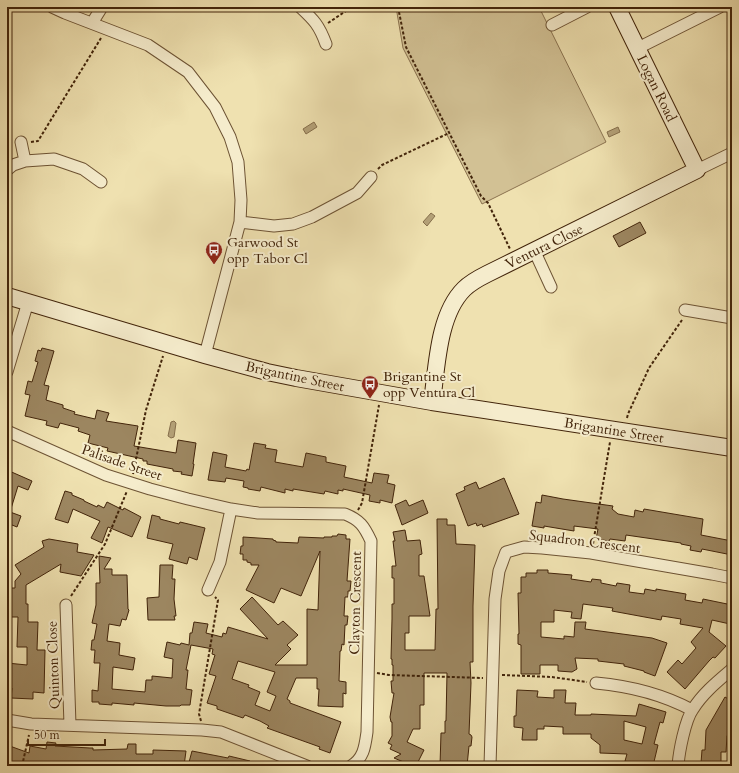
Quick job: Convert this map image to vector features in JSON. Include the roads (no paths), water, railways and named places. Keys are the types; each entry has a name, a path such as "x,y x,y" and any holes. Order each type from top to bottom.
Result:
{"street":[{"path":"52,7 148,45 188,72 215,107 230,137 238,162 241,200 240,222 205,355"},
{"path":"92,23 102,7"},
{"path":"300,7 320,28 326,44"},
{"path":"552,25 587,7"},
{"name":"Logan Road","path":"617,7 697,170"},
{"path":"638,48 720,7"},
{"path":"21,142 25,161"},
{"name":"Ventura Close","path":"432,402 442,333 450,308 461,293 474,281 732,153"},
{"path":"7,170 13,165 25,161 54,159 83,170 102,182"},
{"path":"240,222 274,226 293,224 312,217 357,193 370,178"},
{"path":"534,250 551,287"},
{"name":"Brigantine Street","path":"7,296 267,372 376,393 732,448"},
{"path":"7,372 28,302"},
{"path":"687,311 732,318"},
{"name":"Palisade Street","path":"7,431 106,475 150,489 231,509"},
{"path":"208,590 220,562 231,509"},
{"name":"Clayton Crescent","path":"231,509 267,514 345,514 354,518 365,528 371,541 367,732 364,750 358,762 351,766"},
{"name":"Squadron Crescent","path":"490,766 495,599 498,571 506,552 524,547 591,553 732,578"},
{"name":"Quinton Close","path":"66,605 70,725"},
{"path":"678,766 682,738 692,710 712,686 732,669"},
{"path":"596,683 613,684 646,692 674,701 692,710"},
{"path":"7,720 31,724 221,732 307,766"}],"place":[{"name":"Garwood St opp Tabor Cl","path":"214,265"},
{"name":"Brigantine St opp Ventura Cl","path":"370,399"}]}
